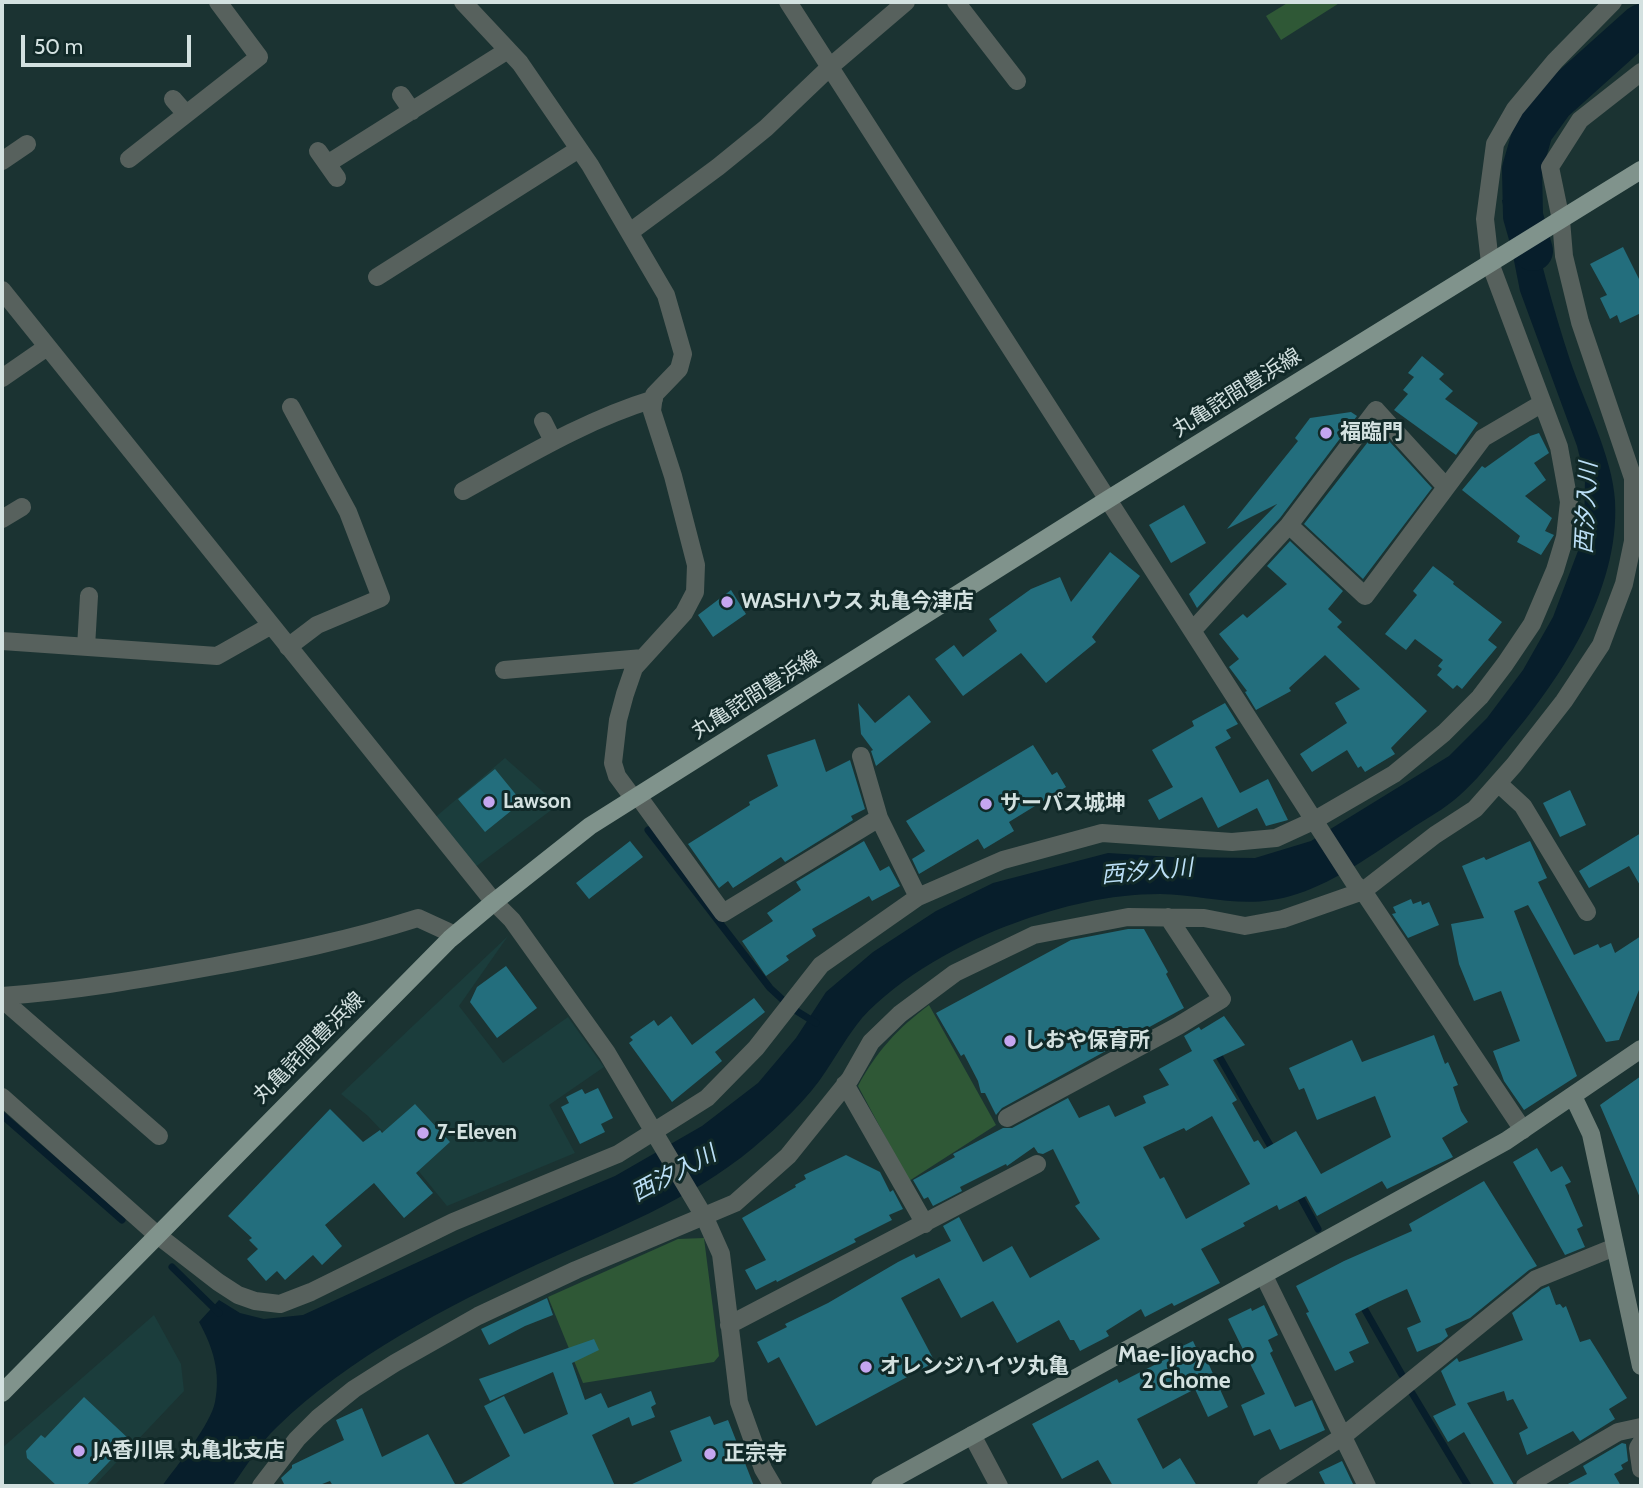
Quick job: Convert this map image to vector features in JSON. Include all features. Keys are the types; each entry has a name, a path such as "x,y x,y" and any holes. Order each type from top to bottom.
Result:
{"main road":[{"name":"丸亀詫間豊浜線","path":"2,1393 455,934 590,827 1107,500 1641,170"}],"street":[{"path":"129,159 259,57 218,2"},
{"path":"463,2 520,62 579,149 666,295 683,354 679,369 654,395 652,411 673,476 696,565 695,592 684,613 634,668 625,694 615,741 613,763 617,776 723,914 879,818"},
{"path":"788,2 1193,630 1315,825 1522,1130"},
{"path":"630,232 719,167 766,128 831,66 906,2"},
{"path":"956,2 1017,81"},
{"path":"2,1097 156,1234 238,1296 280,1304 312,1292 453,1222 618,1154 707,1098 756,1048 821,965 918,897 1003,860 1102,833 1232,842 1276,838 1315,825 1394,774 1444,733 1480,697 1532,624 1555,570 1565,537 1569,502 1559,447 1490,263 1485,219 1495,144 1514,109 1555,61 1613,2"},
{"path":"328,165 508,50"},
{"path":"261,1486 297,1439 318,1418 354,1389 395,1363 478,1316 702,1211 735,1203 788,1156 845,1084 871,1042 900,1014 955,973 1034,935 1128,917 1204,918 1245,926 1283,919 1359,888 1475,809 1563,701 1601,645 1624,584 1633,541 1633,478 1580,322 1554,224 1550,167 1580,120 1641,72"},
{"path":"401,95 412,111"},
{"path":"173,99 186,114"},
{"path":"2,161 27,144"},
{"path":"377,277 579,149"},
{"path":"2,290 494,902 512,920 607,1054 702,1211 721,1254 739,1402 763,1469 773,1486"},
{"path":"2,378 47,347"},
{"path":"463,491 553,441 616,411 654,400"},
{"path":"1289,525 1366,596 1483,438 1541,404"},
{"path":"288,647 317,625 381,598 348,512 291,407"},
{"path":"1193,630 1289,525 1376,410 1446,487"},
{"path":"543,421 553,441"},
{"path":"2,519 22,507"},
{"path":"86,647 89,596"},
{"path":"2,641 217,656 271,626"},
{"path":"504,670 643,658"},
{"path":"861,756 879,818 918,897"},
{"path":"1498,783 1523,806 1587,912"},
{"path":"2,997 105,986 223,964 347,940 418,918 455,934"},
{"path":"1007,1118 1178,1026 1222,999 1168,918"},
{"path":"2,997 159,1136"},
{"path":"880,1486 1264,1276 1522,1130 1641,1049"},
{"path":"845,1084 925,1224"},
{"path":"1573,1096 1591,1134 1641,1366"},
{"path":"729,1325 1037,1164"},
{"path":"1266,1486 1342,1437 1536,1279 1615,1247"},
{"path":"1264,1276 1367,1486"},
{"path":"1525,1486 1618,1432 1641,1427"},
{"path":"972,1435 999,1486"},
{"path":"1641,1443 1638,1448 1641,1469"}],"shaded area":[{"path":"505,758 558,805 474,868 432,820"},
{"path":"508,936 459,1006 503,1063 568,1017 604,1067 549,1105 575,1153 447,1206 368,1116 341,1094"},
{"path":"154,1315 181,1364 184,1391 94,1486 2,1486 2,1448"}],"green space":[{"path":"1289,2 1341,2 1281,40 1266,16"},
{"path":"929,1005 996,1125 909,1181 858,1086 889,1041"},
{"path":"704,1238 719,1356 714,1362 583,1383 548,1297 678,1239"}],"water":[{"path":"1525,195 1563,339 1609,467 1615,501 1614,535 1597,601 1582,633 1545,694 1466,790 1354,866 1312,889 1297,894 1278,899 1244,902 1160,894 1104,899 1033,917 954,950 913,975 877,1003 857,1024 802,1102 763,1140 703,1184 649,1213 469,1297 367,1356 305,1402 277,1427 232,1486 162,1486 200,1433 215,1402 217,1381 214,1360 199,1322 219,1300 240,1313 264,1319 303,1315 479,1234 615,1176 702,1126 758,1083 796,1038 826,992 873,952 936,911 993,883 1108,853 1255,858 1311,841 1449,756 1487,718 1523,670 1553,617 1584,535 1585,478 1577,446 1520,291 1502,200"}],"building":[{"path":"1623,247 1641,283 1641,313 1620,323 1617,315 1610,319 1600,298 1607,295 1590,264"},
{"path":"1422,356 1444,374 1439,379 1453,391 1445,399 1478,423 1456,455 1394,410 1408,394 1403,390 1414,377 1408,373"},
{"path":"1351,412 1357,416 1280,518 1197,608 1189,594 1277,504 1227,529 1298,441 1295,438 1310,418"},
{"path":"1378,429 1432,488 1363,579 1304,524"},
{"path":"1539,433 1549,453 1534,463 1546,480 1525,496 1552,518 1545,531 1554,535 1541,555 1517,542 1520,536 1462,490 1482,466 1485,468 1530,436"},
{"path":"1184,505 1206,543 1171,563 1149,525"},
{"path":"1290,541 1343,591 1328,609 1342,622 1337,627 1427,711 1391,748 1395,754 1365,772 1361,766 1358,768 1347,750 1312,772 1300,754 1347,723 1335,703 1360,689 1325,655 1289,688 1291,691 1256,710 1245,692 1247,691 1229,667 1239,659 1219,634 1243,614 1247,618 1287,584 1267,566"},
{"path":"1110,552 1140,576 1092,637 1096,642 1046,683 1021,653 963,696 935,659 954,645 963,657 997,631 989,619 1031,589 1060,577 1071,602"},
{"path":"1433,566 1502,622 1488,640 1497,647 1462,689 1457,685 1453,689 1437,675 1442,669 1438,666 1443,660 1415,639 1406,650 1385,634 1417,595 1413,591"},
{"name":"WASHハウス 丸亀今津店","path":"731,590 746,614 713,637 698,615"},
{"path":"909,695 931,722 876,766 871,751 873,750 861,734 858,703 875,723"},
{"path":"1225,703 1238,724 1226,730 1231,738 1215,747 1240,793 1268,779 1288,820 1266,826 1257,808 1218,828 1202,797 1159,820 1148,800 1173,787 1152,750 1194,726 1192,721"},
{"path":"815,739 826,772 850,760 865,809 851,816 853,820 785,862 781,857 733,888 728,881 719,888 688,844 750,805 749,802 778,786 767,755"},
{"name":"サーパス城坤","path":"1033,745 1052,775 1057,772 1066,787 1009,822 1014,831 984,849 978,839 919,874 912,859 925,851 906,821"},
{"path":"495,769 522,802 485,832 458,799"},
{"path":"1570,790 1586,825 1560,837 1543,803"},
{"path":"1641,833 1641,887 1629,866 1589,888 1579,871"},
{"path":"630,841 643,857 589,899 576,883"},
{"path":"864,841 880,871 889,866 900,886 872,901 869,896 812,929 816,936 786,956 789,960 766,976 742,941 773,921 767,913 801,890 796,882"},
{"path":"1530,841 1547,878 1538,882 1574,955 1598,944 1600,948 1611,943 1615,953 1641,936 1641,985 1619,1040 1606,1042 1528,905 1514,911 1577,1076 1524,1110 1504,1081 1493,1051 1520,1041 1501,991 1474,1001 1459,964 1451,924 1484,918 1462,866 1484,857 1486,860"},
{"path":"1411,899 1413,904 1421,901 1422,905 1429,902 1439,925 1408,938 1392,914 1396,913 1393,907"},
{"path":"1128,929 1144,929 1184,1008 1002,1108 996,1115 985,1093 981,1093 964,1054 961,1056 936,1013 1071,940"},
{"path":"506,966 537,1008 497,1038 470,1002 477,987"},
{"path":"754,998 765,1012 715,1052 722,1061 672,1102 629,1043 633,1040 630,1037 654,1020 658,1026 671,1016 692,1045"},
{"path":"1224,1016 1245,1045 1213,1060 1237,1100 1232,1103 1254,1142 1258,1140 1264,1149 1296,1131 1321,1174 1391,1137 1375,1096 1317,1120 1304,1088 1299,1090 1289,1068 1352,1040 1362,1062 1434,1035 1445,1064 1448,1062 1458,1085 1453,1087 1461,1111 1468,1122 1442,1138 1453,1157 1387,1189 1382,1181 1317,1216 1306,1196 1279,1210 1277,1205 1243,1223 1245,1226 1201,1249 1220,1283 1145,1317 1141,1309 1106,1331 1109,1336 1080,1351 1074,1340 1070,1340 1059,1320 1017,1343 993,1301 961,1318 939,1278 901,1298 935,1362 816,1426 779,1357 768,1363 757,1342 898,1262 914,1254 916,1258 951,1241 943,1226 959,1217 983,1262 1012,1246 1030,1278 1100,1239 1075,1206 1080,1203 1053,1149 1043,1154 1038,1153 1034,1147 1007,1166 1006,1164 960,1187 962,1191 933,1206 928,1197 924,1199 913,1180 955,1157 953,1154 1003,1128 1012,1128 1068,1098 1079,1118 1109,1105 1115,1117 1146,1103 1143,1096 1169,1085 1159,1069 1192,1051 1184,1036 1199,1027 1201,1030","holes":["1212,1116 1250,1184 1186,1219 1164,1177 1160,1179 1143,1147 1184,1128 1186,1131"]},
{"path":"1641,1076 1641,1200 1600,1105"},
{"path":"598,1088 613,1118 601,1124 605,1132 580,1144 561,1107 569,1103 566,1097 582,1089 585,1094"},
{"path":"415,1104 450,1142 416,1173 433,1193 404,1218 374,1183 325,1225 342,1246 322,1265 313,1255 285,1280 277,1271 266,1281 247,1259 258,1249 249,1240 252,1238 228,1216 330,1109 363,1142 380,1130 382,1133"},
{"path":"1537,1148 1551,1172 1562,1166 1571,1182 1565,1185 1583,1226 1577,1229 1585,1247 1565,1255 1513,1162"},
{"path":"846,1155 880,1172 903,1209 889,1215 892,1220 854,1239 856,1242 756,1290 745,1270 766,1260 742,1218 796,1187 795,1185 806,1179 804,1175"},
{"path":"1484,1181 1537,1266 1470,1318 1445,1329 1448,1336 1441,1342 1417,1352 1407,1328 1421,1322 1407,1289 1378,1302 1355,1314 1369,1343 1349,1352 1354,1362 1335,1371 1306,1313 1309,1312 1296,1286 1412,1231 1409,1224"},
{"path":"1549,1286 1556,1305 1560,1304 1563,1308 1566,1306 1580,1342 1590,1339 1627,1398 1609,1409 1615,1419 1580,1441 1573,1431 1527,1455 1519,1433 1528,1428 1513,1399 1507,1401 1504,1391 1467,1403 1514,1485 1495,1486 1464,1432 1448,1442 1433,1416 1456,1405 1441,1371 1457,1358 1459,1362 1523,1340 1512,1313"},
{"path":"547,1298 553,1315 489,1345 481,1329"},
{"path":"1264,1305 1278,1335 1268,1340 1273,1351 1270,1353 1295,1407 1312,1400 1325,1430 1280,1450 1270,1429 1254,1436 1241,1405 1265,1394 1228,1319"},
{"path":"594,1339 599,1350 572,1363 585,1400 601,1393 608,1408 651,1391 656,1404 651,1407 655,1417 632,1426 629,1417 592,1435 615,1486 458,1486 510,1456 484,1406 504,1396 524,1434 568,1414 553,1372 490,1401 479,1379"},
{"path":"1193,1341 1201,1358 1205,1356 1228,1407 1208,1417 1195,1389 1137,1419 1163,1469 1180,1458 1197,1486 1113,1486 1098,1460 1062,1479 1032,1424 1117,1379 1119,1383 1170,1357 1168,1353"},
{"path":"84,1397 130,1440 86,1486 57,1486 27,1458 26,1451 41,1435 45,1438"},
{"path":"362,1408 382,1457 428,1434 456,1486 333,1486 330,1481 317,1486 285,1486 281,1478 292,1465 344,1440 336,1420"},
{"name":"正宗寺","path":"710,1416 714,1425 728,1420 754,1486 628,1486 682,1461 670,1431"},
{"path":"1622,1443 1626,1444 1628,1461 1621,1465 1623,1469 1614,1474 1621,1486 1564,1486 1587,1474 1583,1466"},
{"path":"1342,1461 1354,1486 1326,1486 1319,1472"}],"waterway":[{"name":"西汐入川","path":"1533,251 1523,216 1522,169 1533,131 1554,102 1641,24"},
{"path":"648,830 770,988 784,1001"},
{"path":"795,1010 816,1023"},
{"path":"1215,1049 1275,1154"},
{"path":"2,1115 122,1220"},
{"path":"1297,1191 1318,1229"},
{"path":"172,1267 219,1313"},
{"path":"1360,1301 1402,1375"},
{"path":"1412,1393 1468,1486"}],"place":[{"name":"福臨門","path":"1326,433"},
{"name":"WASHハウス 丸亀今津店","path":"727,602"},
{"name":"Lawson","path":"489,802"},
{"name":"サーパス城坤","path":"986,804"},
{"name":"しおや保育所","path":"1010,1041"},
{"name":"7-Eleven","path":"423,1133"},
{"name":"オレンジハイツ丸亀","path":"866,1367"},
{"name":"JA香川県 丸亀北支店","path":"79,1451"},
{"name":"正宗寺","path":"710,1454"}],"district":[{"name":"Mae-Jioyacho 2 Chome","path":"1186,1368"}]}
